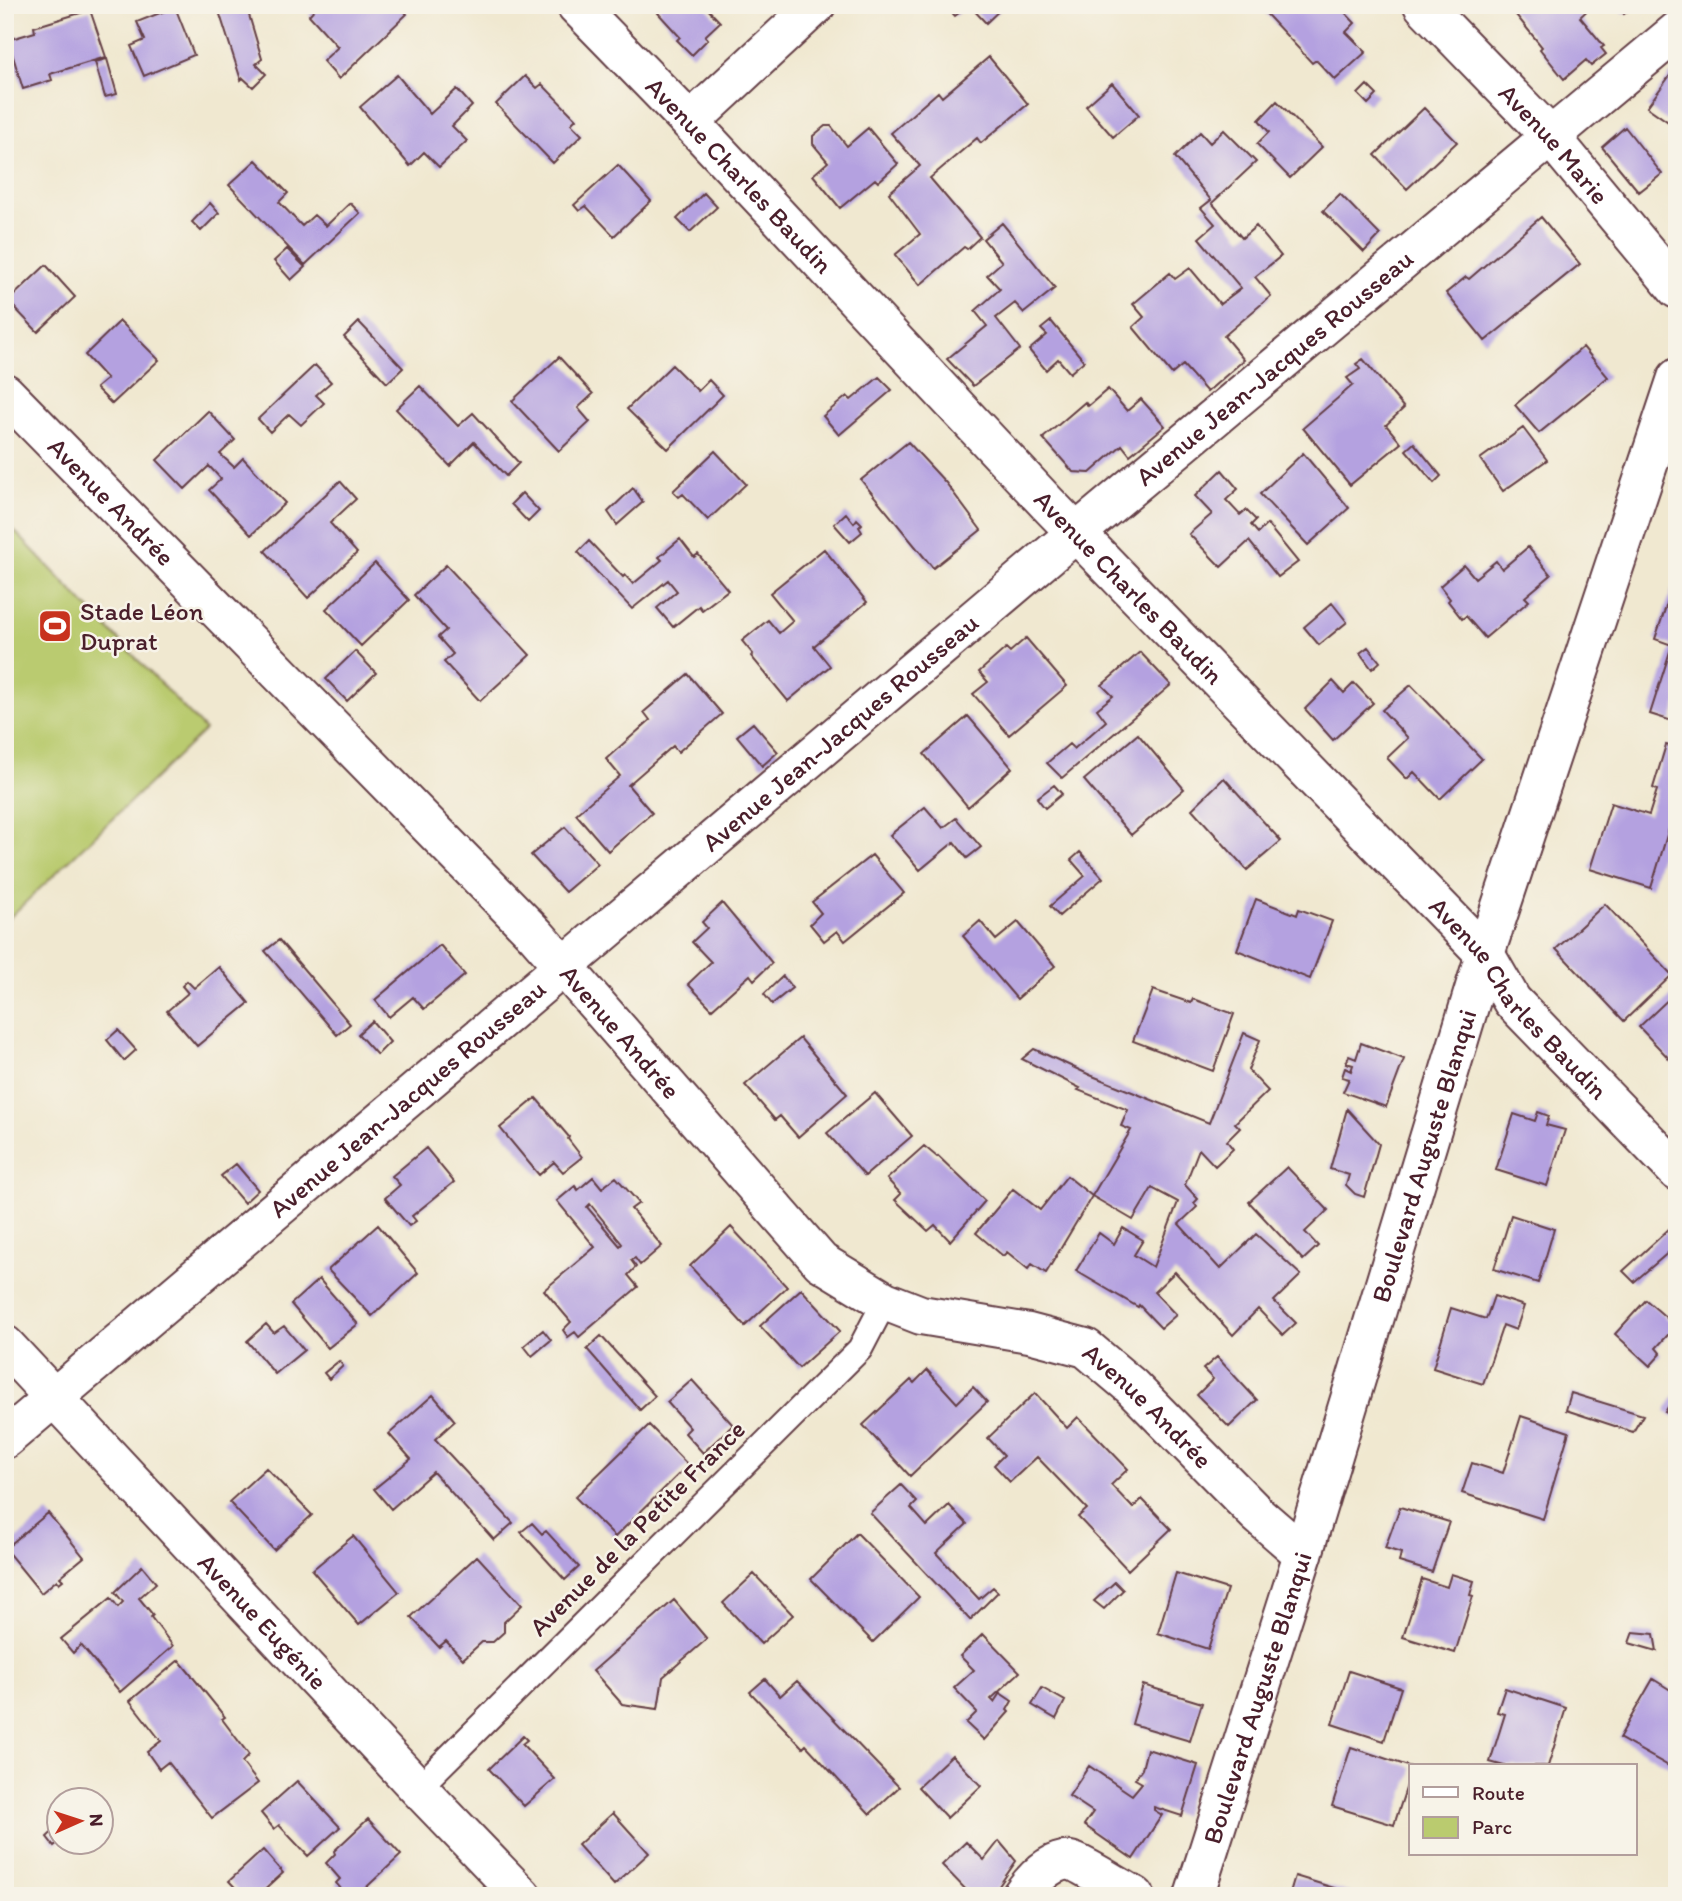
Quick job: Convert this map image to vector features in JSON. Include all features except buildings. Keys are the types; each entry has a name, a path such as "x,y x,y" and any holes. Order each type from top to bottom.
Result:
{"street":[{"name":"Avenue Charles Baudin","path":"576,5 690,122 1046,503 1485,954 1512,1001 1677,1171"},
{"path":"690,122 816,5"},
{"name":"Avenue Marie","path":"1423,5 1550,137 1677,289"},
{"name":"Avenue Jean-Jacques Rousseau","path":"5,1439 1077,533 1677,31"},
{"name":"Boulevard Auguste Blanqui","path":"1194,1896 1303,1554 1485,954 1677,378"},
{"name":"Avenue Andrée","path":"5,393 536,935 821,1262 885,1301 921,1315 1029,1332 1086,1349 1131,1386 1256,1514 1303,1554"},
{"name":"Avenue Eugénie","path":"5,1345 522,1896"},
{"path":"1021,1896 1033,1879 1058,1863 1070,1861 1135,1896"}],"lane":[{"name":"Avenue de la Petite France","path":"418,1788 860,1349 885,1301"}],"green space":[{"name":"Stade Léon Duprat","path":"5,521 205,730 5,922"}],"place":[{"name":"Stade Léon Duprat","path":"55,626"}]}
